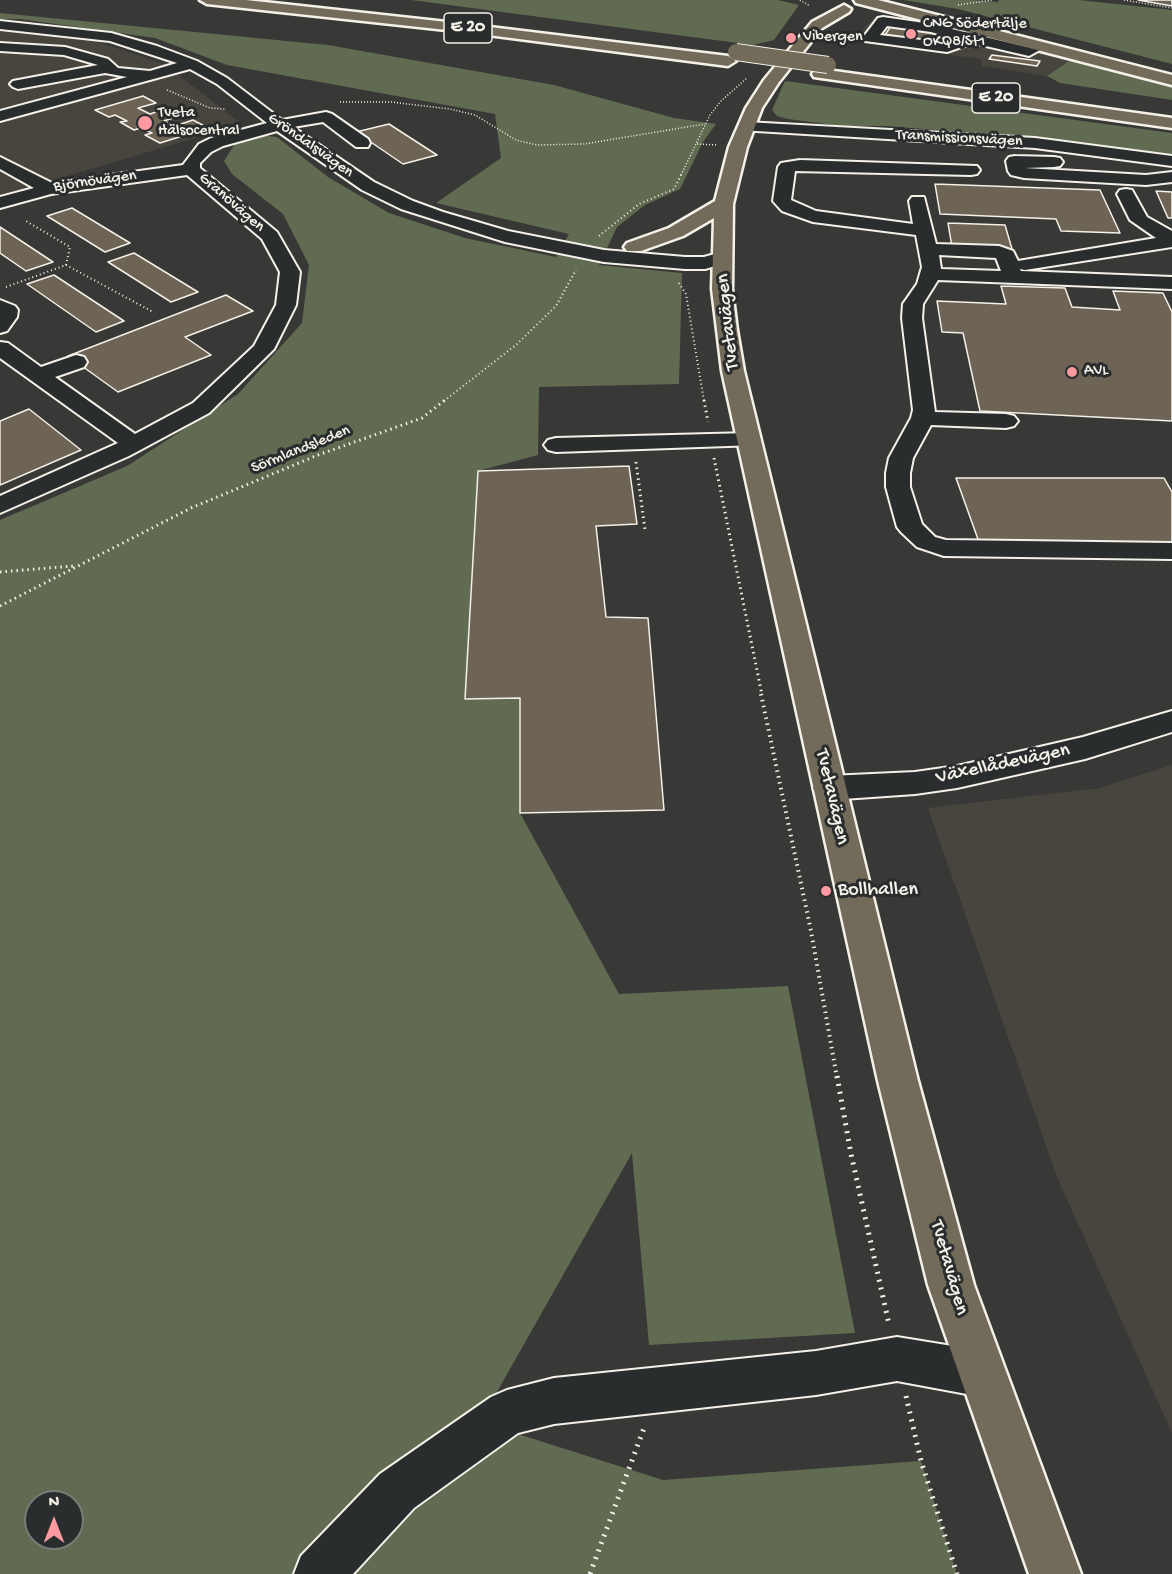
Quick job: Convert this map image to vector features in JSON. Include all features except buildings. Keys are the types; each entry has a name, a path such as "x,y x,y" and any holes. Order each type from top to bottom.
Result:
{"main road":[{"name":"E 20","path":"207,0 732,57"},
{"name":"E 20","path":"290,0 443,16 732,57 1172,113"},
{"path":"817,6 856,4 921,18"},
{"name":"Tvetavägen","path":"856,4 816,26 772,80 754,108 738,147 724,204 723,258 726,330 733,372 829,788 898,1081 948,1273 1055,1574"},
{"name":"Tvetavägen","path":"816,26 817,6"},
{"path":"816,26 859,12 881,12 947,21 1172,80"},
{"name":"E 20","path":"824,69 1172,123"},
{"path":"634,247 676,232 724,204"}],"street":[{"path":"972,38 947,48 870,38 883,21 921,18 972,38 1029,52 1040,46"},
{"name":"Gröndalsvägen","path":"0,25 111,37 192,64 222,81 279,125 369,186 407,205 469,226 604,256 685,263 705,263 723,258"},
{"path":"0,47 65,51 103,62 109,68"},
{"path":"65,51 21,72 109,68 123,73 156,73"},
{"path":"0,116 192,64"},
{"name":"Granövägen","path":"0,505 134,444 201,408 263,349 286,305 290,272 270,237 191,169 192,162 205,148 217,142 279,125 326,117 362,143"},
{"name":"Transmissionsvägen","path":"746,127 1035,144 1172,161"},
{"path":"886,135 891,167"},
{"path":"1071,163 1015,161 1017,171 1024,173 1146,180 1172,177"},
{"path":"0,162 49,189"},
{"path":"971,170 816,165 787,167 782,201 788,207 813,216 926,240 999,252 1006,255 1011,272"},
{"name":"Björnövägen","path":"0,203 49,189 191,169"},
{"path":"1126,194 1139,220 1172,240"},
{"path":"918,201 932,267 927,285 913,304 912,318 923,401 922,418 901,458 898,487 910,527 926,542 944,548 1172,551"},
{"path":"1011,272 1172,240"},
{"name":"Gröndalsvägen","path":"557,246 688,250 723,258"},
{"path":"930,274 1011,272 1172,283"},
{"path":"0,306 8,310 7,317 0,327"},
{"path":"0,348 134,444"},
{"path":"39,376 76,362"},
{"path":"922,418 1006,421"},
{"path":"556,445 749,440"},
{"name":"Växellådevägen","path":"829,788 915,783 957,777 1085,748 1172,721"},
{"path":"319,1574 397,1491 507,1413 554,1401 816,1374 897,1359 983,1374"}],"path":[{"path":"800,0 817,6"},
{"path":"957,5 992,0"},
{"path":"1124,0 1172,8"},
{"path":"332,102 391,102 450,108 475,115 516,140 537,146 584,144 705,124"},
{"path":"593,242 639,204 674,189 697,144"},
{"path":"26,221 70,247 66,265"},
{"path":"0,289 66,265 153,312"},
{"name":"Sörmlandsleden","path":"0,606 191,508 318,455 422,418 517,345 556,306 575,271 584,273"},
{"path":"678,282 686,294 711,442 772,752 811,931 851,1154 921,1461 957,1574"},
{"path":"633,443 645,530"},
{"path":"0,572 76,566"},
{"path":"590,1574 617,1495 659,1390"}],"shaded area":[{"path":"876,16 912,20 1072,59 1047,76 982,66 980,59 852,41"},
{"path":"0,27 83,37 164,64 242,124 0,196"},
{"path":"1172,765 1172,1433 1057,1177 928,808 1099,788"}],"green space":[{"path":"411,0 778,0 799,5 774,40 753,45"},
{"path":"903,0 998,2 999,0 1079,0 1172,10 1172,64 958,9"},
{"path":"0,13 328,45 554,85 674,118 716,124 703,142 680,189 645,205 617,227 599,265 682,273 679,384 539,387 538,455 478,471 465,699 520,698 520,813 619,994 788,986 855,1333 649,1345 632,1153 480,1422 663,1480 921,1461 957,1574 0,1574 0,520 127,466 238,394 302,323 309,265 283,214 232,174 224,161 235,144 258,135 277,137 328,177 389,213 465,238 556,257 569,234 436,203 501,158 495,114 227,65 155,38 20,19 0,19"},
{"path":"1072,59 1172,84 1172,100 1060,83 1047,76"},
{"path":"785,81 1172,133 1172,157 1019,137 887,126 841,126 788,119 777,116 772,110"}],"place":[{"name":"CNG Södertälje OKQ8/St1","path":"911,34"},
{"name":"Vibergen","path":"791,38"},
{"name":"Tveta Hälsocentral","path":"145,123"},
{"name":"AVL","path":"1072,372"},
{"name":"Bollhallen","path":"826,891"}]}
